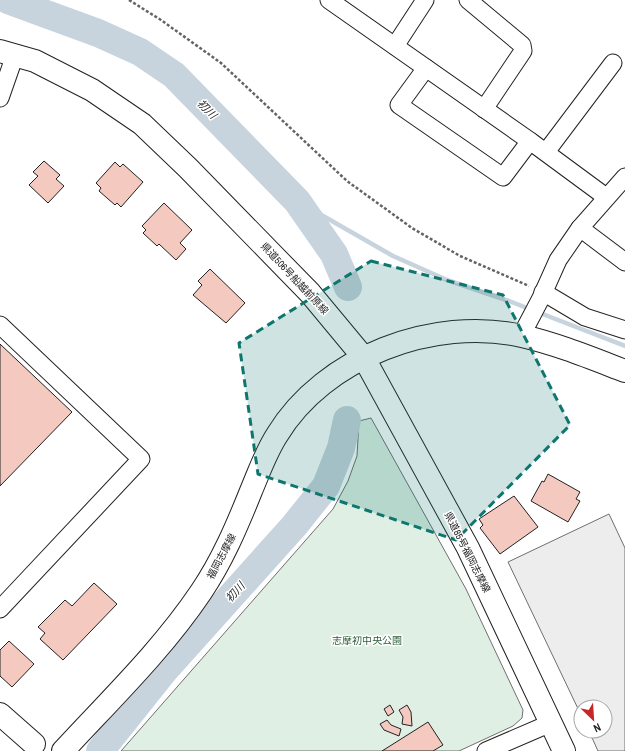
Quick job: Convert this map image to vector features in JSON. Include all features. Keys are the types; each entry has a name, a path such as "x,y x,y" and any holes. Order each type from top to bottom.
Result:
{"main road":[{"name":"県道506号船越前原線","path":"7,53 35,61 92,90 142,124 188,168 310,293 364,358"},
{"path":"364,358 404,341 441,332 478,331 521,336 587,356 625,371"},
{"name":"県道85号福岡志摩線","path":"364,358 468,548 564,751"},
{"name":"福岡志摩線","path":"63,751 178,624 201,592 226,551 262,464 277,434 300,403 330,377 364,358"},
{"path":"0,714 38,747"}],"street":[{"path":"329,0 530,140 606,197"},
{"path":"395,46 425,0"},
{"path":"468,0 522,45 523,51 484,108"},
{"path":"0,98 7,53"},
{"path":"546,152 613,63"},
{"path":"426,68 399,105 503,177 530,140"},
{"path":"521,336 558,260 580,228 625,177"},
{"path":"580,228 625,262"},
{"path":"542,295 585,317 625,330"},
{"path":"0,325 141,459 0,609"},
{"path":"486,751 551,723"}],"path":[{"path":"130,0 161,20 221,63 347,181 412,228 460,256 542,295"}],"highlighted area":[{"path":"371,261 503,295 570,425 456,540 258,474 239,343"}],"green space":[{"name":"志摩初中央公園","path":"371,418 466,589 523,710 522,718 513,726 459,751 121,751 333,509 348,481 357,456 359,421"}],"shaded area":[{"path":"609,514 625,548 625,751 598,751 593,739 613,739 613,699 573,699 508,562"}],"building":[{"path":"44,161 60,175 56,179 64,186 48,203 29,185 38,176 33,172"},
{"path":"115,162 120,167 123,164 143,182 121,207 117,203 115,205 99,191 101,188 96,183"},
{"path":"164,203 192,230 180,243 186,249 176,260 159,244 157,246 143,233 146,230 142,226"},
{"path":"210,269 245,303 226,323 193,295 202,285 198,281"},
{"path":"0,344 72,412 0,486"},
{"path":"548,474 580,492 576,499 580,501 568,522 531,501 542,481 544,482"},
{"path":"514,496 538,527 500,554 480,528 483,525 479,519"},
{"path":"94,583 117,604 63,660 40,639 45,633 38,627 65,600 72,606"},
{"path":"9,641 34,664 12,687 0,676 0,650"},
{"path":"390,705 394,712 388,716 384,709"},
{"path":"407,705 411,712 412,726 402,724 403,717 399,710"},
{"path":"387,720 391,725 401,729 399,736 384,730 380,724"},
{"path":"428,722 443,745 433,751 382,751"}],"waterway":[{"name":"初川","path":"8,0 98,33 140,52 174,75 297,201 334,254 348,287"},
{"path":"297,201 393,256 447,280 509,301 625,346"},
{"name":"初川","path":"100,751 163,672 294,526 326,486 341,448 347,420"}]}
